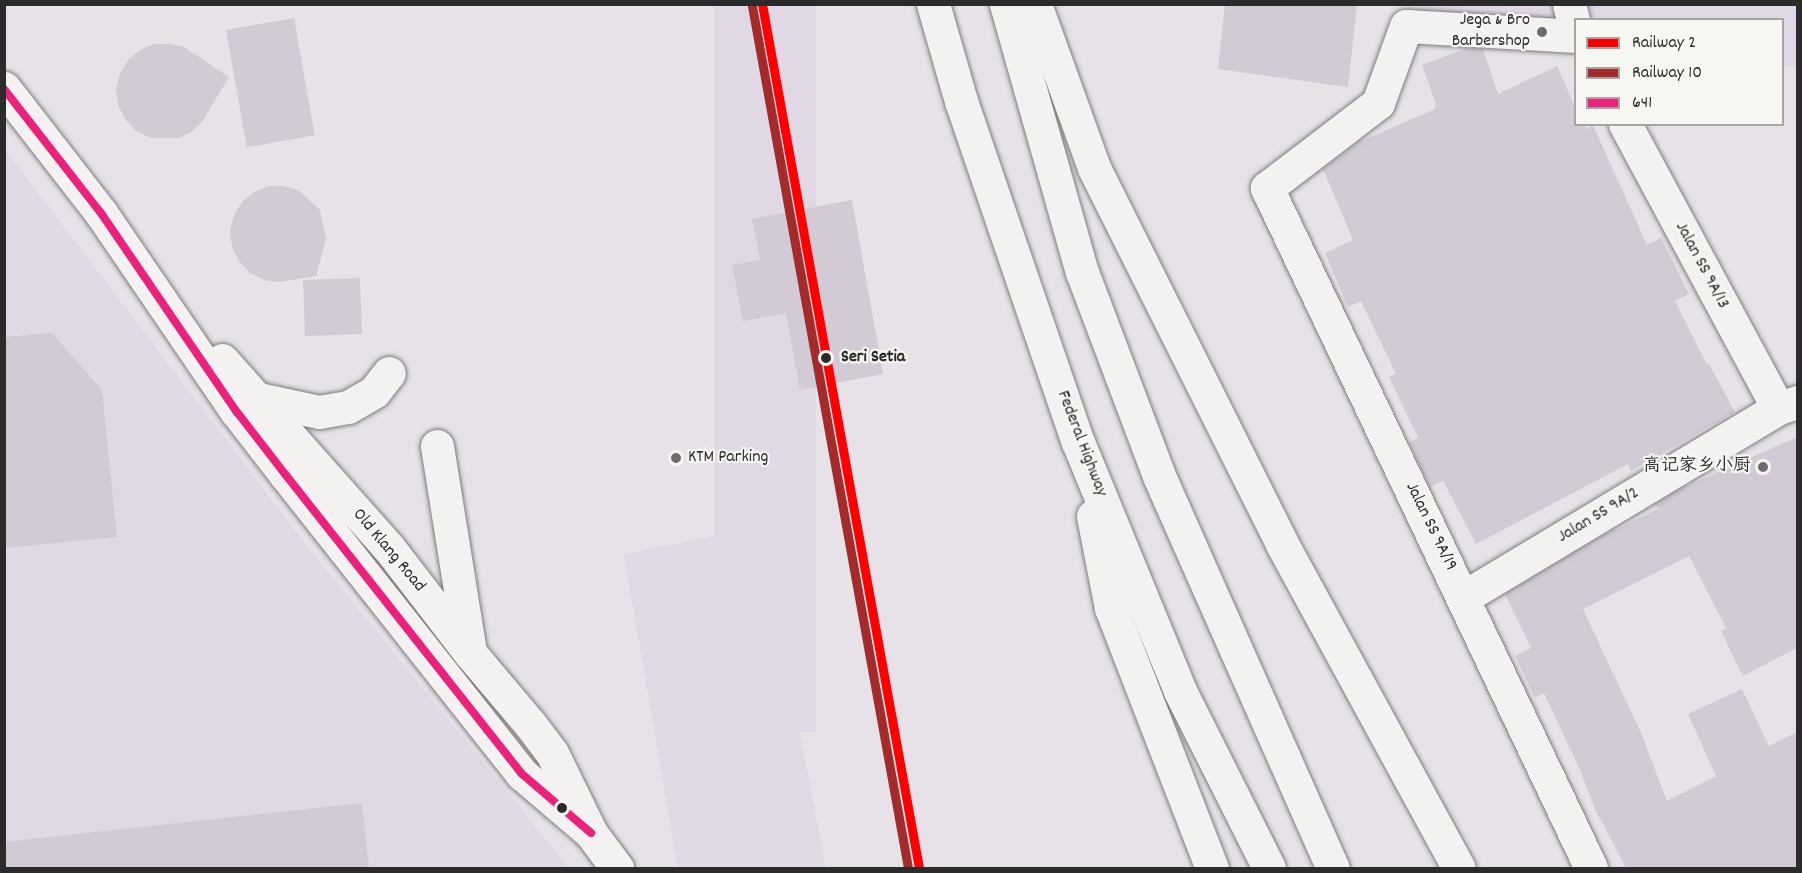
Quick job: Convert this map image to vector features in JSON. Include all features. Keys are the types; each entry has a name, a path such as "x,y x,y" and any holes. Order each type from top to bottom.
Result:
{"main road":[{"name":"Federal Highway","path":"933,4 961,101 1078,442 1180,691 1269,868"},
{"path":"1006,4 1086,283 1159,476 1333,868"},
{"path":"1035,4 1094,168 1282,544 1459,868"},
{"path":"1569,4 1574,29"},
{"name":"Jalan SS 9A/19","path":"1574,34 1406,26 1378,104 1267,188 1464,597 1591,868"},
{"name":"Old Klang Road","path":"4,88 101,213 156,290 237,412 522,774 591,833"},
{"name":"Jalan SS 9A/13","path":"1626,126 1787,405"},
{"name":"Old Klang Road","path":"156,290 258,399 389,548 552,753 591,833 617,868"},
{"path":"258,399 319,412 348,407 374,392 389,373"},
{"name":"Jalan SS 9A/2","path":"1464,597 1787,405"},
{"path":"1078,442 1111,608 1212,868"},
{"path":"437,446 471,653"}],"shaded area":[{"path":"714,5 816,5 816,732 714,732"},
{"path":"1418,5 1797,5 1797,67 1784,67 1784,18 1574,18 1574,20 1417,41"},
{"path":"4,148 307,546 569,868 5,868"},
{"path":"760,527 826,868 681,868 677,863 624,554"}],"building":[{"path":"1225,4 1357,4 1348,87 1218,69"},
{"path":"294,18 315,135 247,147 226,30"},
{"path":"154,44 184,47 229,77 202,122 191,132 179,138 151,138 136,131 125,119 118,105 116,89 120,73 129,59 140,50"},
{"path":"1467,48 1483,49 1498,94 1557,66 1574,105 1574,126 1585,126 1586,129 1593,126 1647,245 1661,238 1689,294 1675,301 1707,365 1709,364 1735,412 1631,471 1628,464 1476,544 1443,481 1430,487 1409,442 1418,438 1389,377 1396,374 1361,301 1348,307 1325,253 1353,240 1323,169 1357,143 1435,109 1436,104 1422,65"},
{"path":"268,186 283,186 298,190 320,210 326,239 316,276 278,282 264,280 250,273 239,261 232,247 230,231 234,215 242,202 254,192"},
{"path":"852,200 883,374 800,390 786,313 743,321 732,265 760,260 752,219"},
{"path":"360,278 362,334 305,336 303,280"},
{"path":"52,333 102,390 117,537 4,548 4,337"},
{"path":"1797,437 1797,648 1743,676 1721,631 1726,628 1689,556 1583,609 1641,733 1667,801 1716,776 1688,714 1742,689 1769,746 1797,732 1797,868 1626,868 1595,809 1580,770 1544,693 1535,698 1515,656 1531,648 1505,594 1596,539 1658,509 1655,504 1674,492"},
{"path":"362,803 369,868 4,868 4,842"}],"rail line":[{"name":"2","path":"762,4 919,868"},
{"name":"10","path":"752,6 908,868"}],"transit line":[{"name":"641","path":"4,89 101,213 237,412 285,474 522,774 591,833"}],"place":[{"name":"Jega & Bro Barbershop","path":"1542,32"},
{"name":"Seri Setia","path":"826,358"},
{"name":"KTM Parking","path":"676,458"},
{"name":"高记家乡小厨","path":"1763,467"}]}
